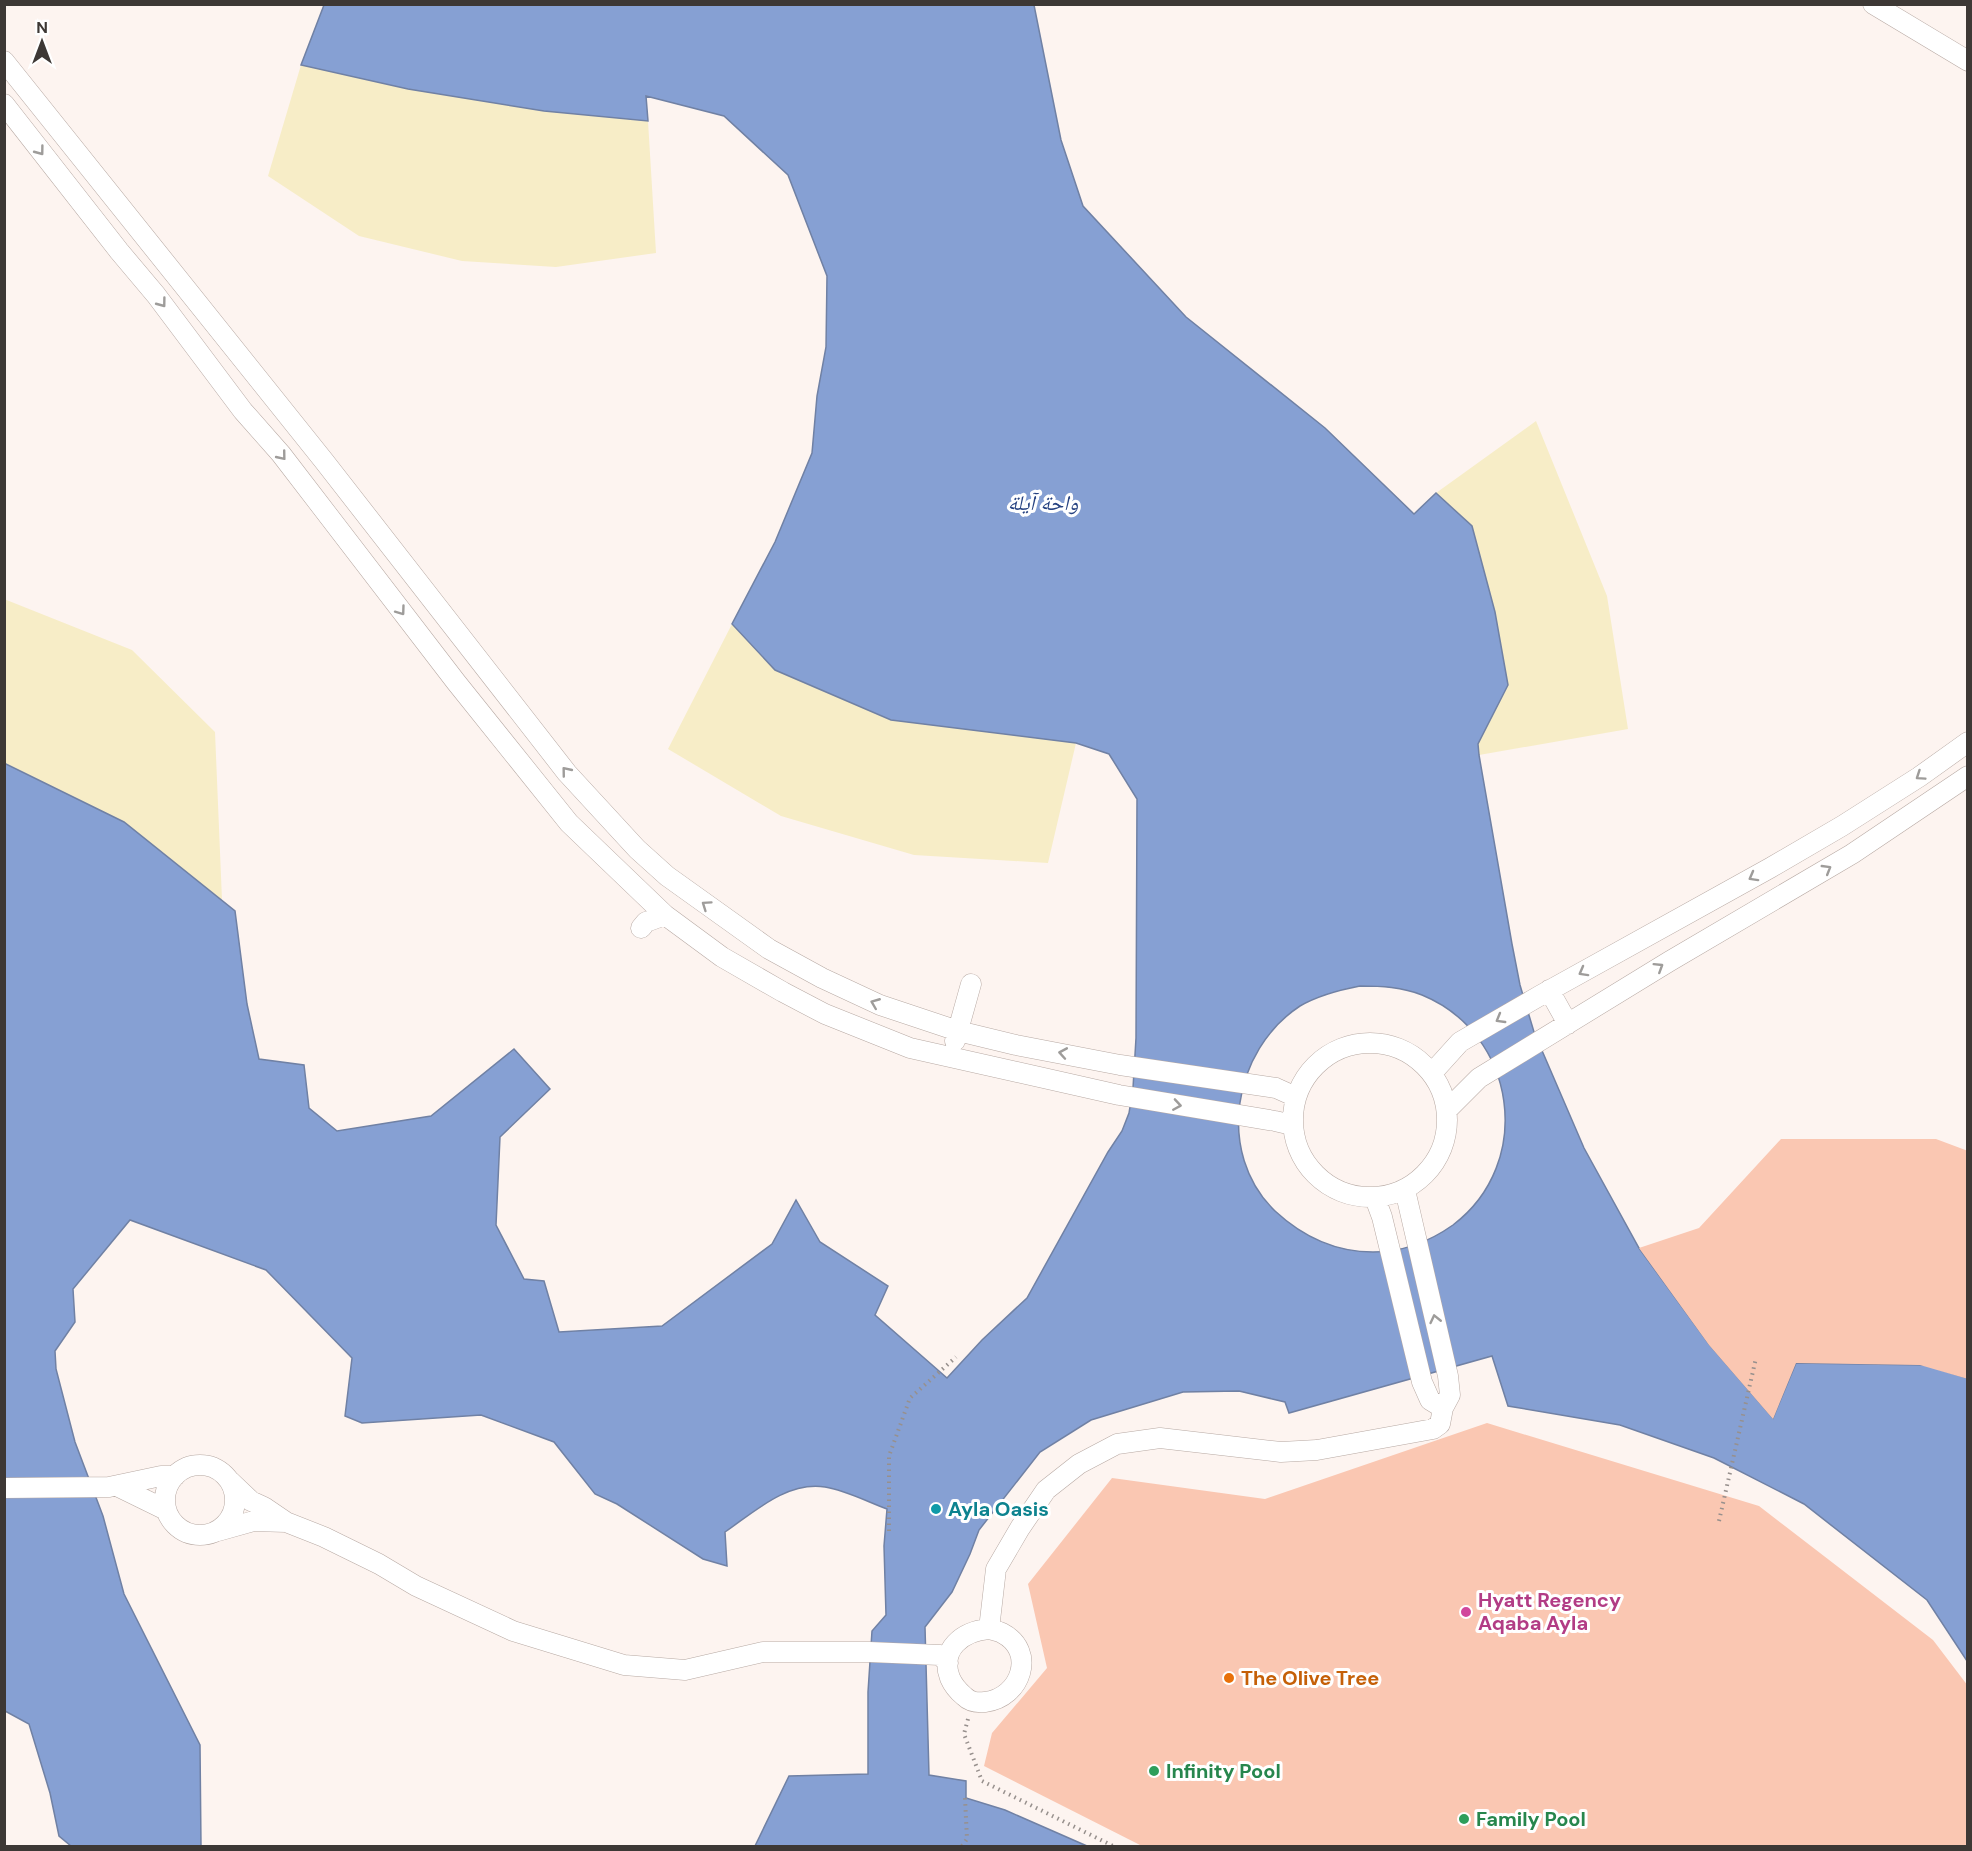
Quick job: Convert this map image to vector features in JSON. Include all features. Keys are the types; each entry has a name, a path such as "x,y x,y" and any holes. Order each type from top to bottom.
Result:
{"street":[{"path":"1873,4 1968,61"},
{"path":"4,61 317,453 561,765 637,849 689,893 777,953 868,1000 958,1031 1120,1065 1276,1088 1296,1097"},
{"path":"4,104 112,243 156,295 243,411 281,454 456,682 569,824 665,915 722,957 825,1014 910,1048 1119,1095 1284,1123"},
{"path":"1432,1073 1460,1042 1831,832 1919,777 1968,742"},
{"path":"1447,1110 1479,1078 1670,961 1852,854 1968,776"},
{"path":"641,928 646,922 665,915"},
{"path":"949,1058 971,984"},
{"path":"1545,993 1562,1027"},
{"path":"1284,1123 1305,1077 1319,1062 1336,1050 1357,1044 1378,1043 1398,1048 1417,1059 1432,1073 1447,1110 1447,1134 1439,1157 1407,1199"},
{"path":"1284,1123 1308,1168 1331,1188 1360,1197 1407,1199"},
{"path":"1376,1198 1422,1382 1430,1400 1443,1408"},
{"path":"989,1629 996,1569 1046,1490 1071,1471 1117,1444 1160,1438 1281,1452 1317,1450 1433,1429 1440,1424 1443,1408 1450,1395 1448,1376 1407,1199"},
{"path":"286,1522 254,1521 203,1535 191,1534 180,1529 166,1510 165,1498 168,1486 175,1476 193,1466 203,1465 213,1468 222,1473 251,1501 286,1522 324,1537 379,1564 416,1586 513,1630 624,1665 685,1670 763,1653 869,1653 944,1659"},
{"path":"4,1488 113,1486 161,1476 175,1476"},
{"path":"215,1532 227,1524 234,1510 235,1496 230,1481"},
{"path":"113,1486 166,1510"},
{"path":"989,1629 1002,1633 1013,1642 1020,1655 1022,1669 1017,1683 1008,1694 996,1700 974,1702 957,1689 949,1677 944,1659 961,1637 974,1630 989,1629"}],"path":[{"path":"889,1531 889,1456 910,1398 956,1357"},
{"path":"1719,1521 1756,1358"},
{"path":"969,1700 964,1734 982,1782 1113,1846"},
{"path":"962,1846 967,1839 965,1798"}],"sand":[{"path":"301,65 408,89 544,111 648,121 656,253 556,267 462,261 359,236 268,176"},
{"path":"1536,421 1607,596 1628,729 1479,755 1478,744 1508,685 1436,493"},
{"path":"4,599 132,650 215,732 222,900 124,822 5,763"},
{"path":"732,624 775,670 891,720 1076,743 1048,863 914,855 781,816 668,749"}],"water":[{"name":"واحة آيلة","path":"324,5 1034,5 1061,140 1083,206 1186,317 1325,428 1414,514 1436,493 1472,526 1495,612 1508,685 1478,744 1520,985 1534,1032 1584,1148 1639,1248 1709,1344 1773,1418 1796,1363 1926,1365 1967,1378 1967,1661 1927,1600 1804,1504 1714,1458 1620,1425 1508,1406 1492,1356 1289,1413 1285,1402 1239,1391 1183,1392 1091,1420 1040,1452 979,1530 952,1592 925,1627 929,1775 966,1781 966,1798 1005,1810 1087,1846 755,1846 789,1776 868,1774 868,1692 872,1631 886,1615 884,1546 887,1509 848,1493 825,1487 811,1486 797,1489 784,1493 759,1507 725,1532 727,1566 703,1559 617,1504 595,1494 554,1442 481,1415 362,1423 345,1416 352,1358 266,1270 130,1220 73,1289 75,1322 55,1351 56,1369 75,1442 103,1516 124,1594 200,1745 201,1846 71,1846 59,1836 50,1793 29,1724 5,1711 4,763 124,822 235,911 247,1004 259,1059 304,1065 309,1108 337,1131 431,1116 514,1049 550,1089 500,1137 496,1225 524,1279 544,1281 559,1332 662,1326 772,1244 796,1200 820,1242 888,1286 875,1315 947,1378 982,1340 1027,1298 1122,1131 1129,1113 1133,1088 1136,1038 1137,799 1109,754 1076,743 891,720 775,670 732,624 775,542 812,453 817,396 826,347 827,276 788,175 724,116 646,96 648,121 544,111 408,89 301,65","holes":["1360,986 1414,992 1454,1014 1478,1039 1495,1069 1504,1101 1504,1135 1496,1168 1479,1199 1453,1225 1434,1236 1415,1245 1384,1252 1359,1251 1332,1246 1308,1235 1285,1220 1256,1187 1244,1161 1239,1132 1240,1103 1247,1075 1259,1048 1277,1025 1300,1006 1314,999"]}],"building":[{"path":"1781,1139 1936,1139 1968,1151 1968,1379 1920,1365 1796,1363 1773,1419 1709,1345 1639,1248 1699,1228"},
{"name":"Hyatt Regency Aqaba Ayla","path":"1487,1423 1759,1506 1933,1640 1968,1686 1967,1846 1142,1846 984,1766 992,1733 1047,1668 1028,1584 1112,1478 1265,1499"}],"place":[{"name":"Ayla Oasis","path":"936,1509"},
{"name":"Hyatt Regency Aqaba Ayla","path":"1466,1612"},
{"name":"The Olive Tree","path":"1229,1678"},
{"name":"Infinity Pool","path":"1154,1771"},
{"name":"Family Pool","path":"1464,1819"}]}
